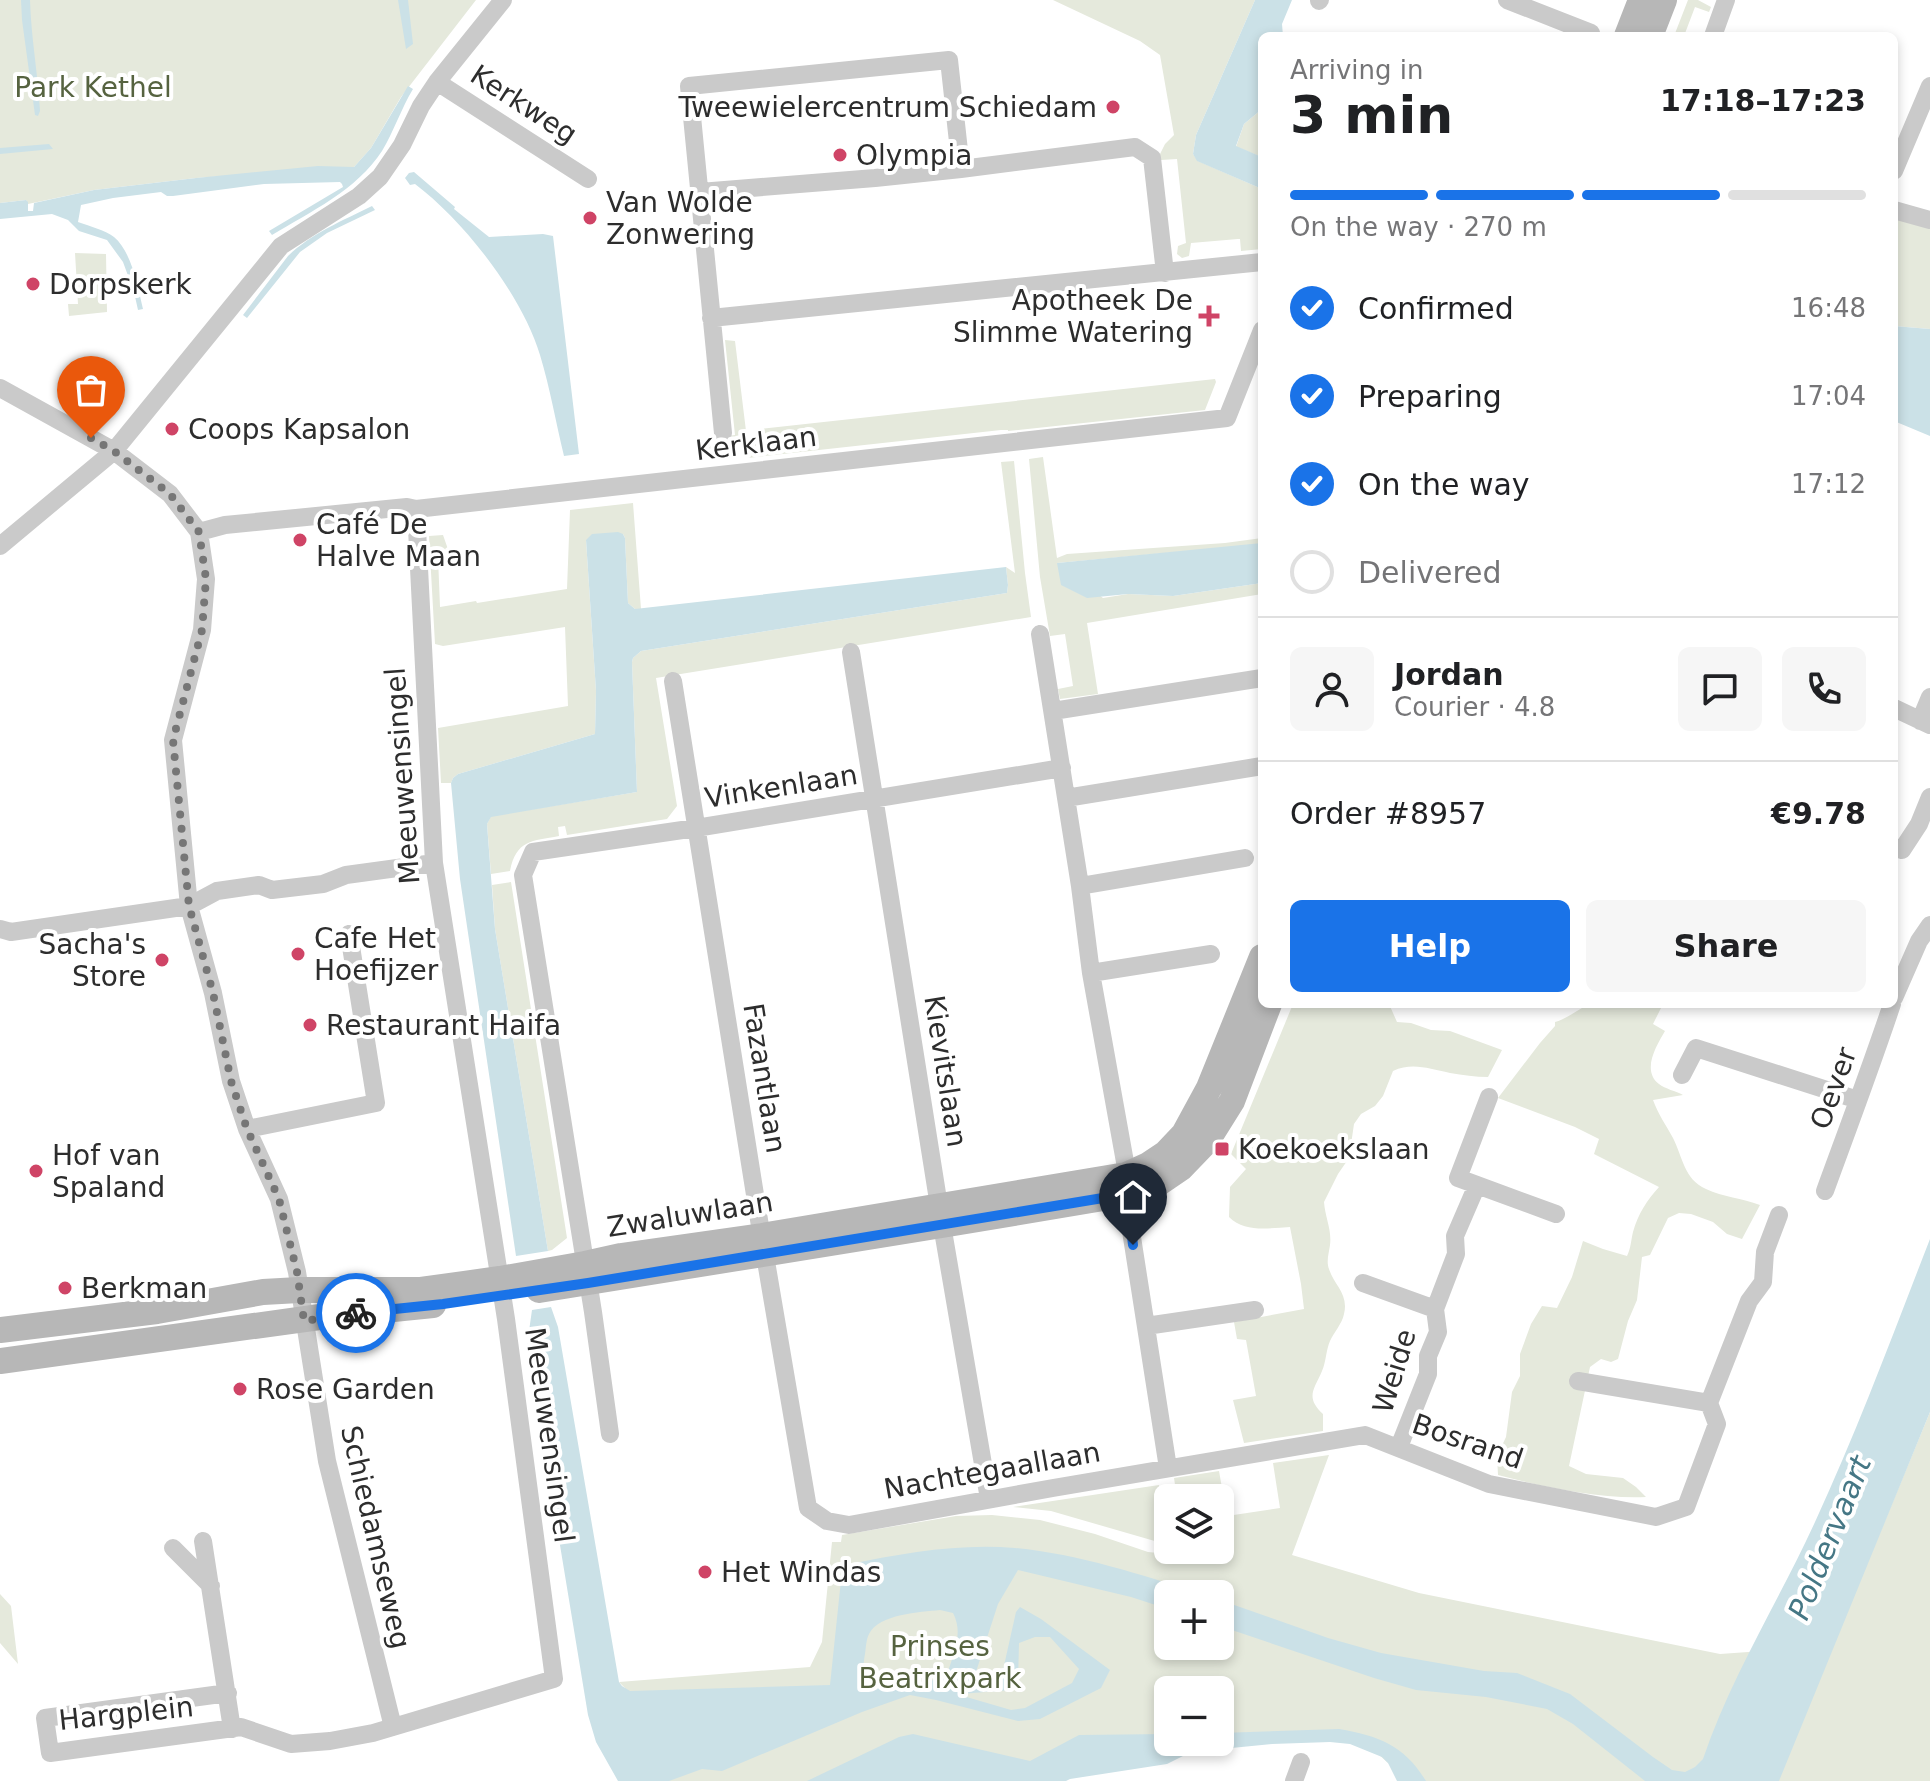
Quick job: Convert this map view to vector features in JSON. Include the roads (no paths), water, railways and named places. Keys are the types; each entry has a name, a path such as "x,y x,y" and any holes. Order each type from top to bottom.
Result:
{"main road":[{"path":"1629,32 1641,0"},
{"path":"1652,32 1664,0"},
{"name":"Zwaluwlaan","path":"1126,1184 1166,1153 1184,1134 1209,1088 1258,967"},
{"name":"Zwaluwlaan","path":"0,1361 443,1304 501,1288 1126,1184 1159,1183 1181,1168 1207,1141 1232,1101 1267,1008"},
{"name":"Zwaluwlaan","path":"0,1330 157,1311 263,1292 501,1288"}],"street":[{"name":"Kerkweg","path":"503,0 437,82 588,179"},
{"path":"1507,0 1588,32"},
{"path":"1714,32 1726,0"},
{"path":"723,433 689,86 949,60 961,169"},
{"path":"0,546 114,451 281,246 359,196 380,177 402,145 437,82"},
{"path":"1898,162 1930,86"},
{"path":"700,192 875,178 1135,147 1152,158 1165,273"},
{"path":"1898,211 1930,220"},
{"path":"711,318 1258,262"},
{"name":"Kerklaan","path":"199,532 225,525 407,507 416,509 1227,418 1258,340"},
{"path":"0,388 114,451 170,494 199,532 206,579 202,630 173,740 189,906"},
{"name":"Meeuwensingel","path":"393,1727 554,1679 501,1288 434,863 416,509"},
{"path":"1040,634 1091,973 1125,1162 1168,1468"},
{"name":"Kievitslaan","path":"851,652 989,1499"},
{"path":"1053,711 1258,679"},
{"name":"Fazantlaan","path":"673,681 808,1508 827,1521"},
{"path":"1898,710 1925,723 1930,697"},
{"path":"1066,798 1258,767"},
{"name":"Vinkenlaan","path":"586,1274 523,875 533,852 1062,768"},
{"path":"1898,848 1902,850 1924,826 1930,797"},
{"path":"1080,886 1245,858"},
{"path":"0,929 11,932 189,906 217,891 259,885 272,890 323,884 346,875 434,863"},
{"name":"Schiedamseweg","path":"189,906 213,993 231,1081 247,1129 279,1199 297,1272 327,1461 393,1727"},
{"path":"1898,989 1919,941 1930,925"},
{"path":"247,1129 376,1103 349,934"},
{"path":"1091,973 1211,954"},
{"name":"Oever","path":"1825,1191 1891,1008"},
{"path":"1682,1075 1696,1048 1858,1100"},
{"path":"1489,1097 1458,1178 1556,1214"},
{"name":"Weide","path":"1399,1447 1428,1374 1428,1356 1438,1332 1435,1309 1456,1254 1455,1236 1477,1185"},
{"name":"Bosrand","path":"1168,1468 1365,1435 1489,1484 1656,1517 1686,1507 1717,1424 1709,1403 1749,1301 1763,1282 1765,1252 1779,1215"},
{"path":"586,1274 610,1434"},
{"name":"Weide","path":"1363,1283 1435,1309"},
{"path":"1146,1326 1255,1310"},
{"path":"1578,1381 1709,1403"},
{"name":"Nachtegaallaan","path":"827,1521 849,1525 1168,1468"},
{"name":"Hargplein","path":"203,1541 232,1729"},
{"path":"173,1548 211,1586"},
{"name":"Hargplein","path":"228,1693 45,1718 50,1753 241,1727 291,1744 330,1741 393,1727"},
{"path":"1294,1781 1301,1762"}],"water":[{"path":"21,0 30,0 38,116 35,115"},
{"path":"398,0 408,0 413,44 406,49"},
{"path":"1255,0 1292,0 1282,24 1283,32 1258,32 1258,112 1244,124 1236,146 1258,155 1258,187 1197,161 1193,154 1196,135"},
{"path":"408,86 413,89 372,165 332,199 272,235 269,231 343,187 342,184 264,184 173,196 161,192 81,205 78,222 114,237 125,252 143,309 138,310 123,262 107,240 79,231 68,220 52,214 0,219 0,203 26,200 28,211 33,211 34,203 94,190 318,166 354,167 371,148"},
{"path":"49,144 53,149 0,154 0,148"},
{"path":"414,172 489,237 553,236 579,454 564,456 540,355 520,308 489,261 453,218 415,184 410,185 405,178"},
{"path":"372,206 375,210 327,233 300,252 247,318 243,315 297,248"},
{"path":"1898,326 1930,329 1930,436 1898,423"},
{"path":"618,532 625,538 628,603 635,609 1006,567 1007,593 641,651 632,662 637,792 491,817 487,824 495,929 548,1251 516,1256 460,879 451,783 458,774 595,734 596,691 586,540 592,534"},
{"path":"1258,543 1258,584 1173,596 1128,594 1087,598 1061,585 1057,563"},
{"name":"Poldervaart","path":"1930,1239 1930,1412 1779,1781 1645,1781 1573,1724 1547,1709 1486,1697 1416,1690 1234,1631 1234,1605 1381,1653 1484,1671 1517,1673 1570,1694 1672,1770 1685,1772 1703,1759 1727,1698 1831,1487"},
{"path":"551,1307 558,1327 619,1682 630,1691 830,1685 841,1580 850,1564 891,1556 953,1548 995,1547 1039,1551 1086,1560 1156,1580 1154,1604 1018,1570 998,1604 974,1678 1001,1679 1016,1612 1020,1607 1110,1670 1101,1688 1040,1719 1018,1721 910,1695 722,1771 702,1769 669,1781 618,1781 596,1742 588,1715 527,1345 532,1310","holes":["940,1610 953,1613 958,1629 947,1675 908,1685 869,1685 864,1674 864,1662 867,1639 874,1627 901,1615","1035,1637 1050,1637 1079,1669 1072,1683 1025,1708 1011,1710 960,1694 1011,1690 1018,1682 1019,1643"]},
{"path":"1339,1729 1366,1735 1399,1751 1426,1781 1397,1781 1382,1757 1350,1744 1330,1742 1234,1748 1234,1733"},
{"path":"913,1734 1030,1761 1079,1735 1154,1734 1154,1756 1183,1756 1167,1764 1066,1781 807,1781 899,1737"}],"place":[{"name":"Tweewielercentrum Schiedam","path":"1113,107"},
{"name":"Olympia","path":"840,155"},
{"name":"Van Wolde Zonwering","path":"590,218"},
{"name":"Dorpskerk","path":"33,284"},
{"name":"Apotheek De Slimme Watering","path":"1209,316"},
{"name":"Coops Kapsalon","path":"172,429"},
{"name":"Café De Halve Maan","path":"300,540"},
{"name":"Cafe Het Hoefijzer","path":"298,954"},
{"name":"Sacha's Store","path":"162,960"},
{"name":"Restaurant Haifa","path":"310,1025"},
{"name":"Koekoekslaan","path":"1222,1149"},
{"name":"Hof van Spaland","path":"36,1171"},
{"name":"Berkman","path":"65,1288"},
{"name":"Rose Garden","path":"240,1389"},
{"name":"Het Windas","path":"705,1572"}],"park label":[{"name":"Park Kethel","path":"93,87"},
{"name":"Prinses Beatrixpark","path":"940,1662"}]}
